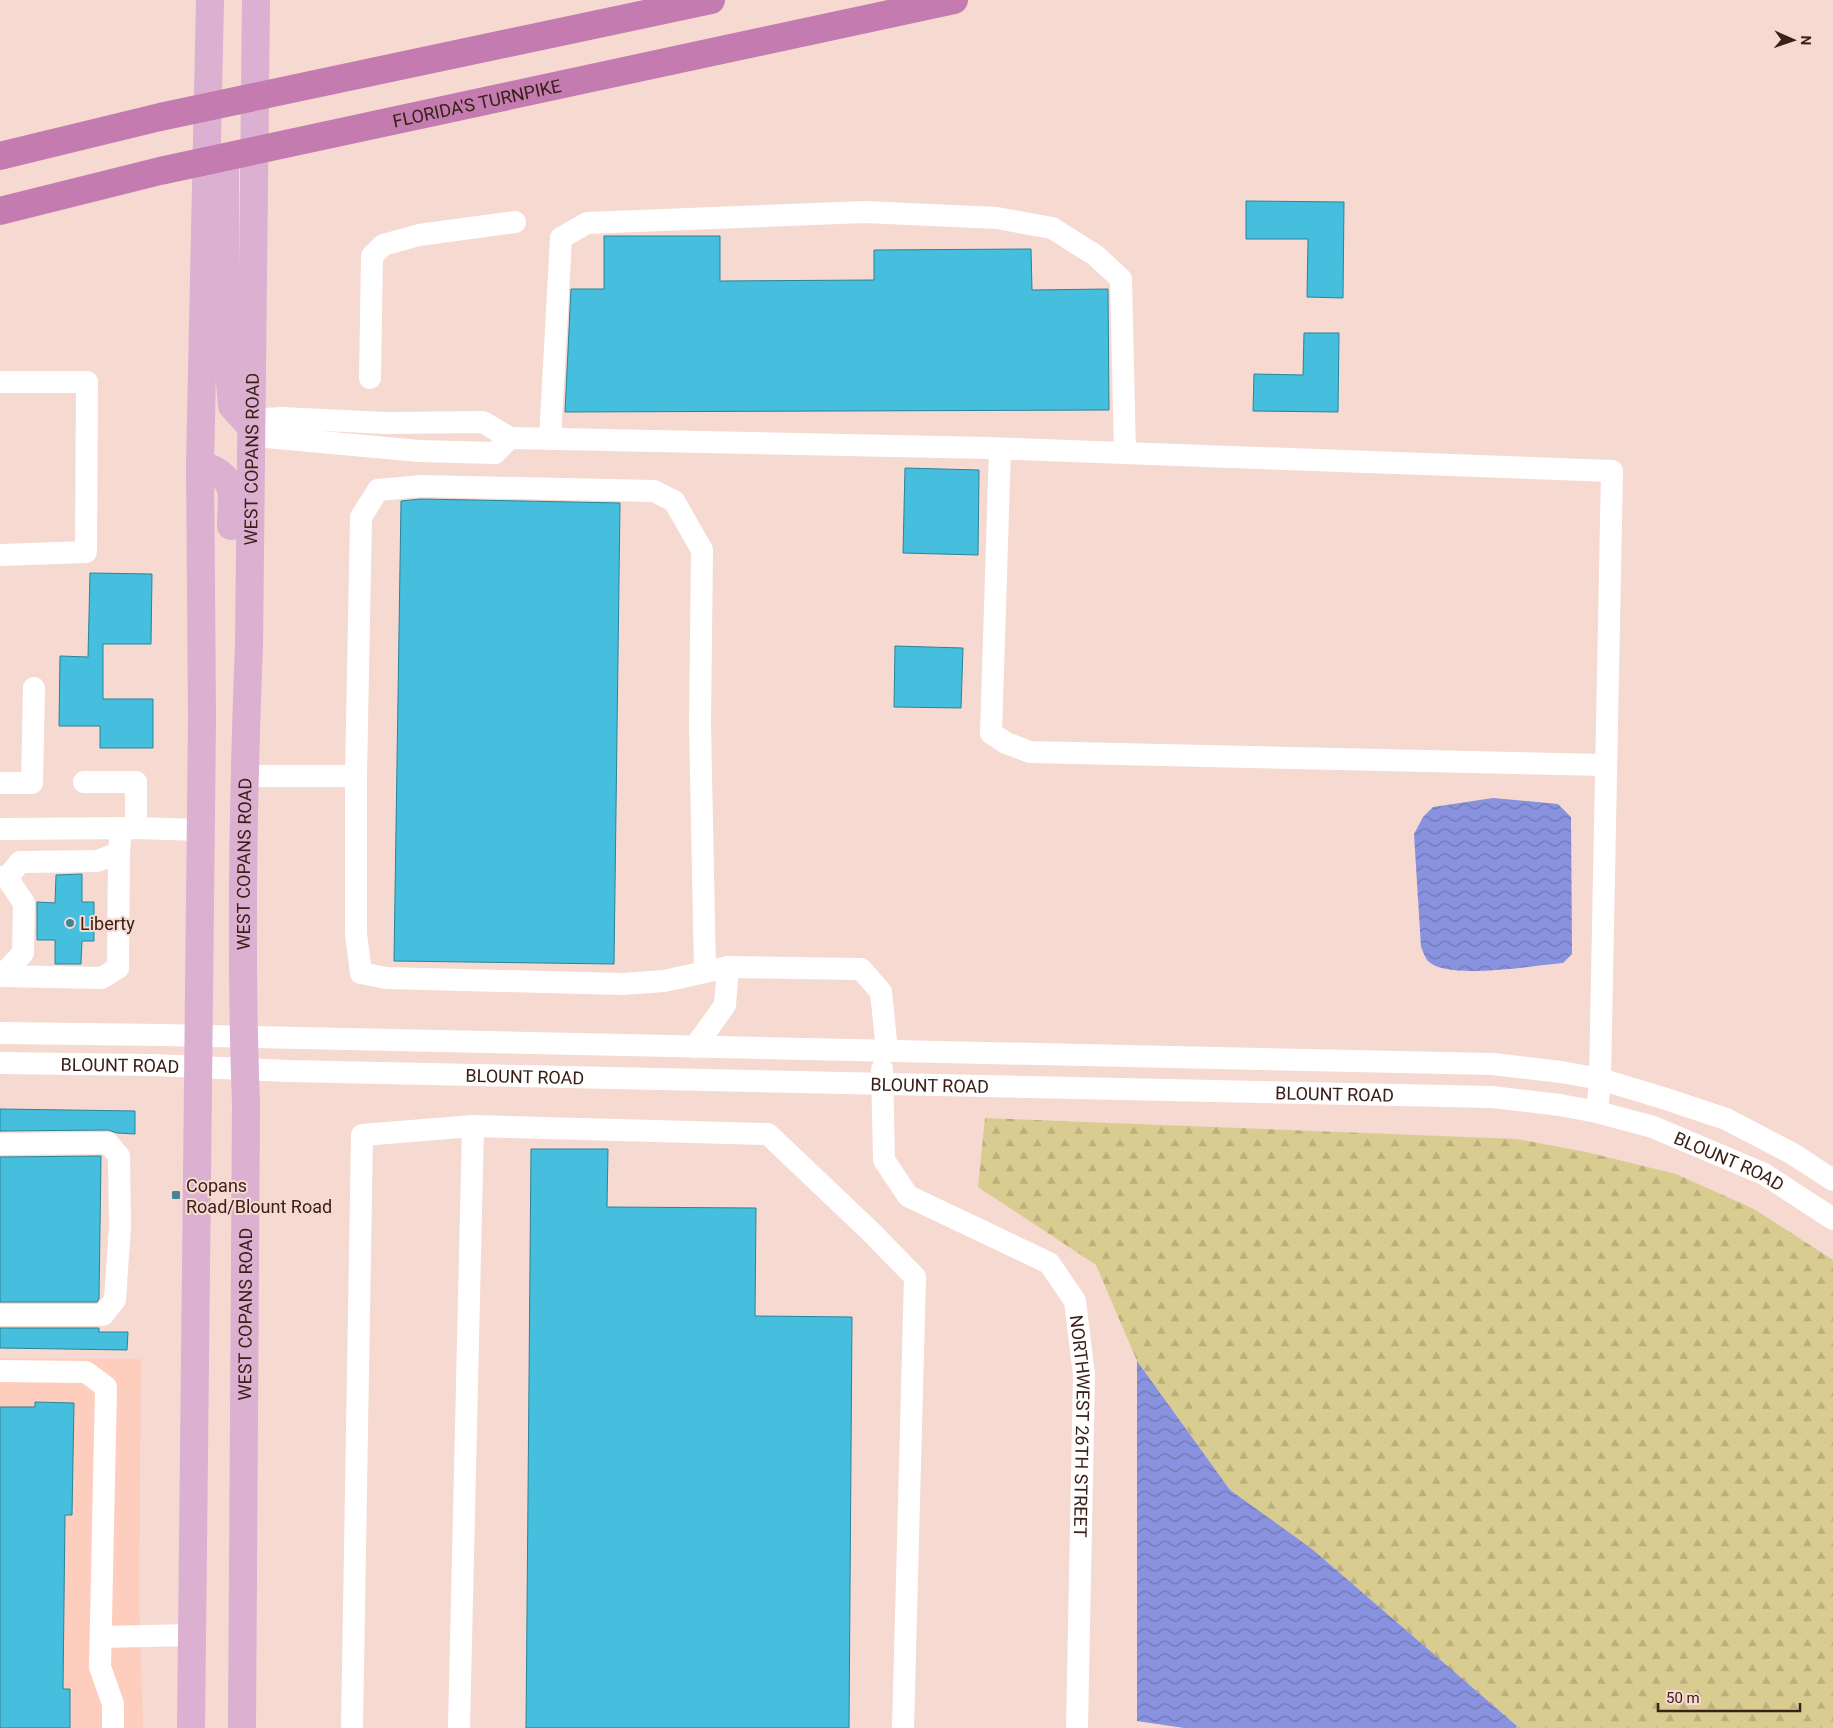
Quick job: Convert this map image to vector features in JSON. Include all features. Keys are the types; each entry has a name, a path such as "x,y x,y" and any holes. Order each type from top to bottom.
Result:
{"highway":[{"path":"0,156 160,118 711,0"},
{"name":"FLORIDA'S TURNPIKE","path":"0,211 160,170 954,0"}],"main road":[{"path":"191,1728 199,1036 200,465 210,0"},
{"path":"214,0 225,42 226,335 232,406 250,426"},
{"name":"WEST COPANS ROAD","path":"242,1728 246,1103 243,990 256,0"},
{"path":"200,465 209,466 221,474 231,488 231,593 249,644"}],"street":[{"path":"550,439 561,238 587,224 865,212 997,218 1052,228 1095,255 1121,279 1125,453"},
{"path":"370,378 372,256 383,245 420,236 515,222"},
{"path":"0,382 87,382 86,552 0,555"},
{"path":"250,426 266,418 388,423 484,422 510,438 1000,449 1612,472 1600,1079 1597,1112"},
{"path":"250,426 267,437 419,451 495,454 510,438"},
{"path":"1000,449 992,733 1006,743 1030,752 1606,765"},
{"path":"695,1047 725,1005 728,968 664,981 622,984 386,978 361,972 356,934 356,776 361,517 378,490 421,486 654,491 674,501 702,550 700,724 705,972"},
{"path":"0,783 32,783 34,688"},
{"path":"245,776 356,776"},
{"path":"0,976 102,978 118,968 119,853 128,828 136,782 84,782"},
{"path":"0,828 200,830"},
{"path":"0,976 23,953 24,903 3,878 20,862 97,861 119,853"},
{"name":"NORTHWEST 26TH STREET","path":"728,968 862,969 881,992 884,1051 884,1160 908,1196 1049,1263 1075,1301 1084,1375 1076,1728"},
{"name":"BLOUNT ROAD","path":"0,1032 1493,1064 1561,1072 1600,1079 1663,1098 1726,1120 1793,1154 1833,1180"},
{"name":"BLOUNT ROAD","path":"0,1063 153,1064 245,1069 1492,1097 1560,1105 1597,1112 1653,1127 1764,1174 1833,1220"},
{"path":"459,1728 473,1126"},
{"path":"352,1728 362,1135 473,1126 768,1134 870,1231 915,1277 903,1728"},
{"path":"0,1144 108,1143 119,1156 120,1226 115,1300 103,1315 0,1315"},
{"path":"0,1371 86,1372 106,1388 100,1667 113,1704 113,1728"},
{"path":"101,1637 192,1635"}],"shaded area":[{"path":"0,1358 141,1359 139,1604 143,1728 0,1728"}],"green space":[{"path":"985,1118 1517,1139 1586,1152 1676,1174 1754,1209 1833,1260 1833,1728 1516,1728 1517,1726 1327,1562 1230,1490 1137,1361 1096,1265 978,1187"}],"water":[{"path":"1493,798 1558,804 1571,817 1572,954 1563,963 1513,969 1453,970 1438,967 1428,961 1421,947 1414,834 1423,817 1433,807"},
{"path":"1137,1361 1230,1490 1312,1549 1517,1726 1516,1728 1184,1728 1137,1721"}],"building":[{"path":"1246,201 1344,202 1343,298 1307,297 1308,239 1246,239"},
{"path":"604,236 720,236 720,281 874,280 874,250 1031,249 1032,290 1108,289 1109,410 565,412 571,289 604,289"},
{"path":"1304,333 1339,333 1338,412 1253,411 1254,374 1303,375"},
{"path":"905,468 979,470 978,555 903,553"},
{"path":"421,499 620,503 614,964 394,961 401,501"},
{"path":"90,573 152,574 151,644 103,644 103,699 153,699 153,748 100,748 100,726 59,726 60,656 88,657"},
{"path":"895,646 963,648 961,708 894,707"},
{"path":"82,874 82,902 94,902 94,941 82,941 81,964 55,964 55,940 37,940 37,902 55,903 56,875"},
{"path":"0,1109 135,1111 135,1134 117,1133 108,1130 0,1131"},
{"path":"531,1149 608,1149 607,1207 756,1208 755,1316 852,1317 849,1728 526,1728"},
{"path":"101,1156 99,1299 97,1302 0,1302 0,1157"},
{"path":"0,1328 99,1328 99,1332 128,1332 127,1350 0,1348"},
{"path":"35,1402 74,1403 72,1515 65,1515 63,1689 70,1689 70,1728 0,1728 0,1407 35,1407"}],"place":[{"name":"Liberty","path":"70,923"},
{"name":"Copans Road/Blount Road","path":"176,1195"}]}
